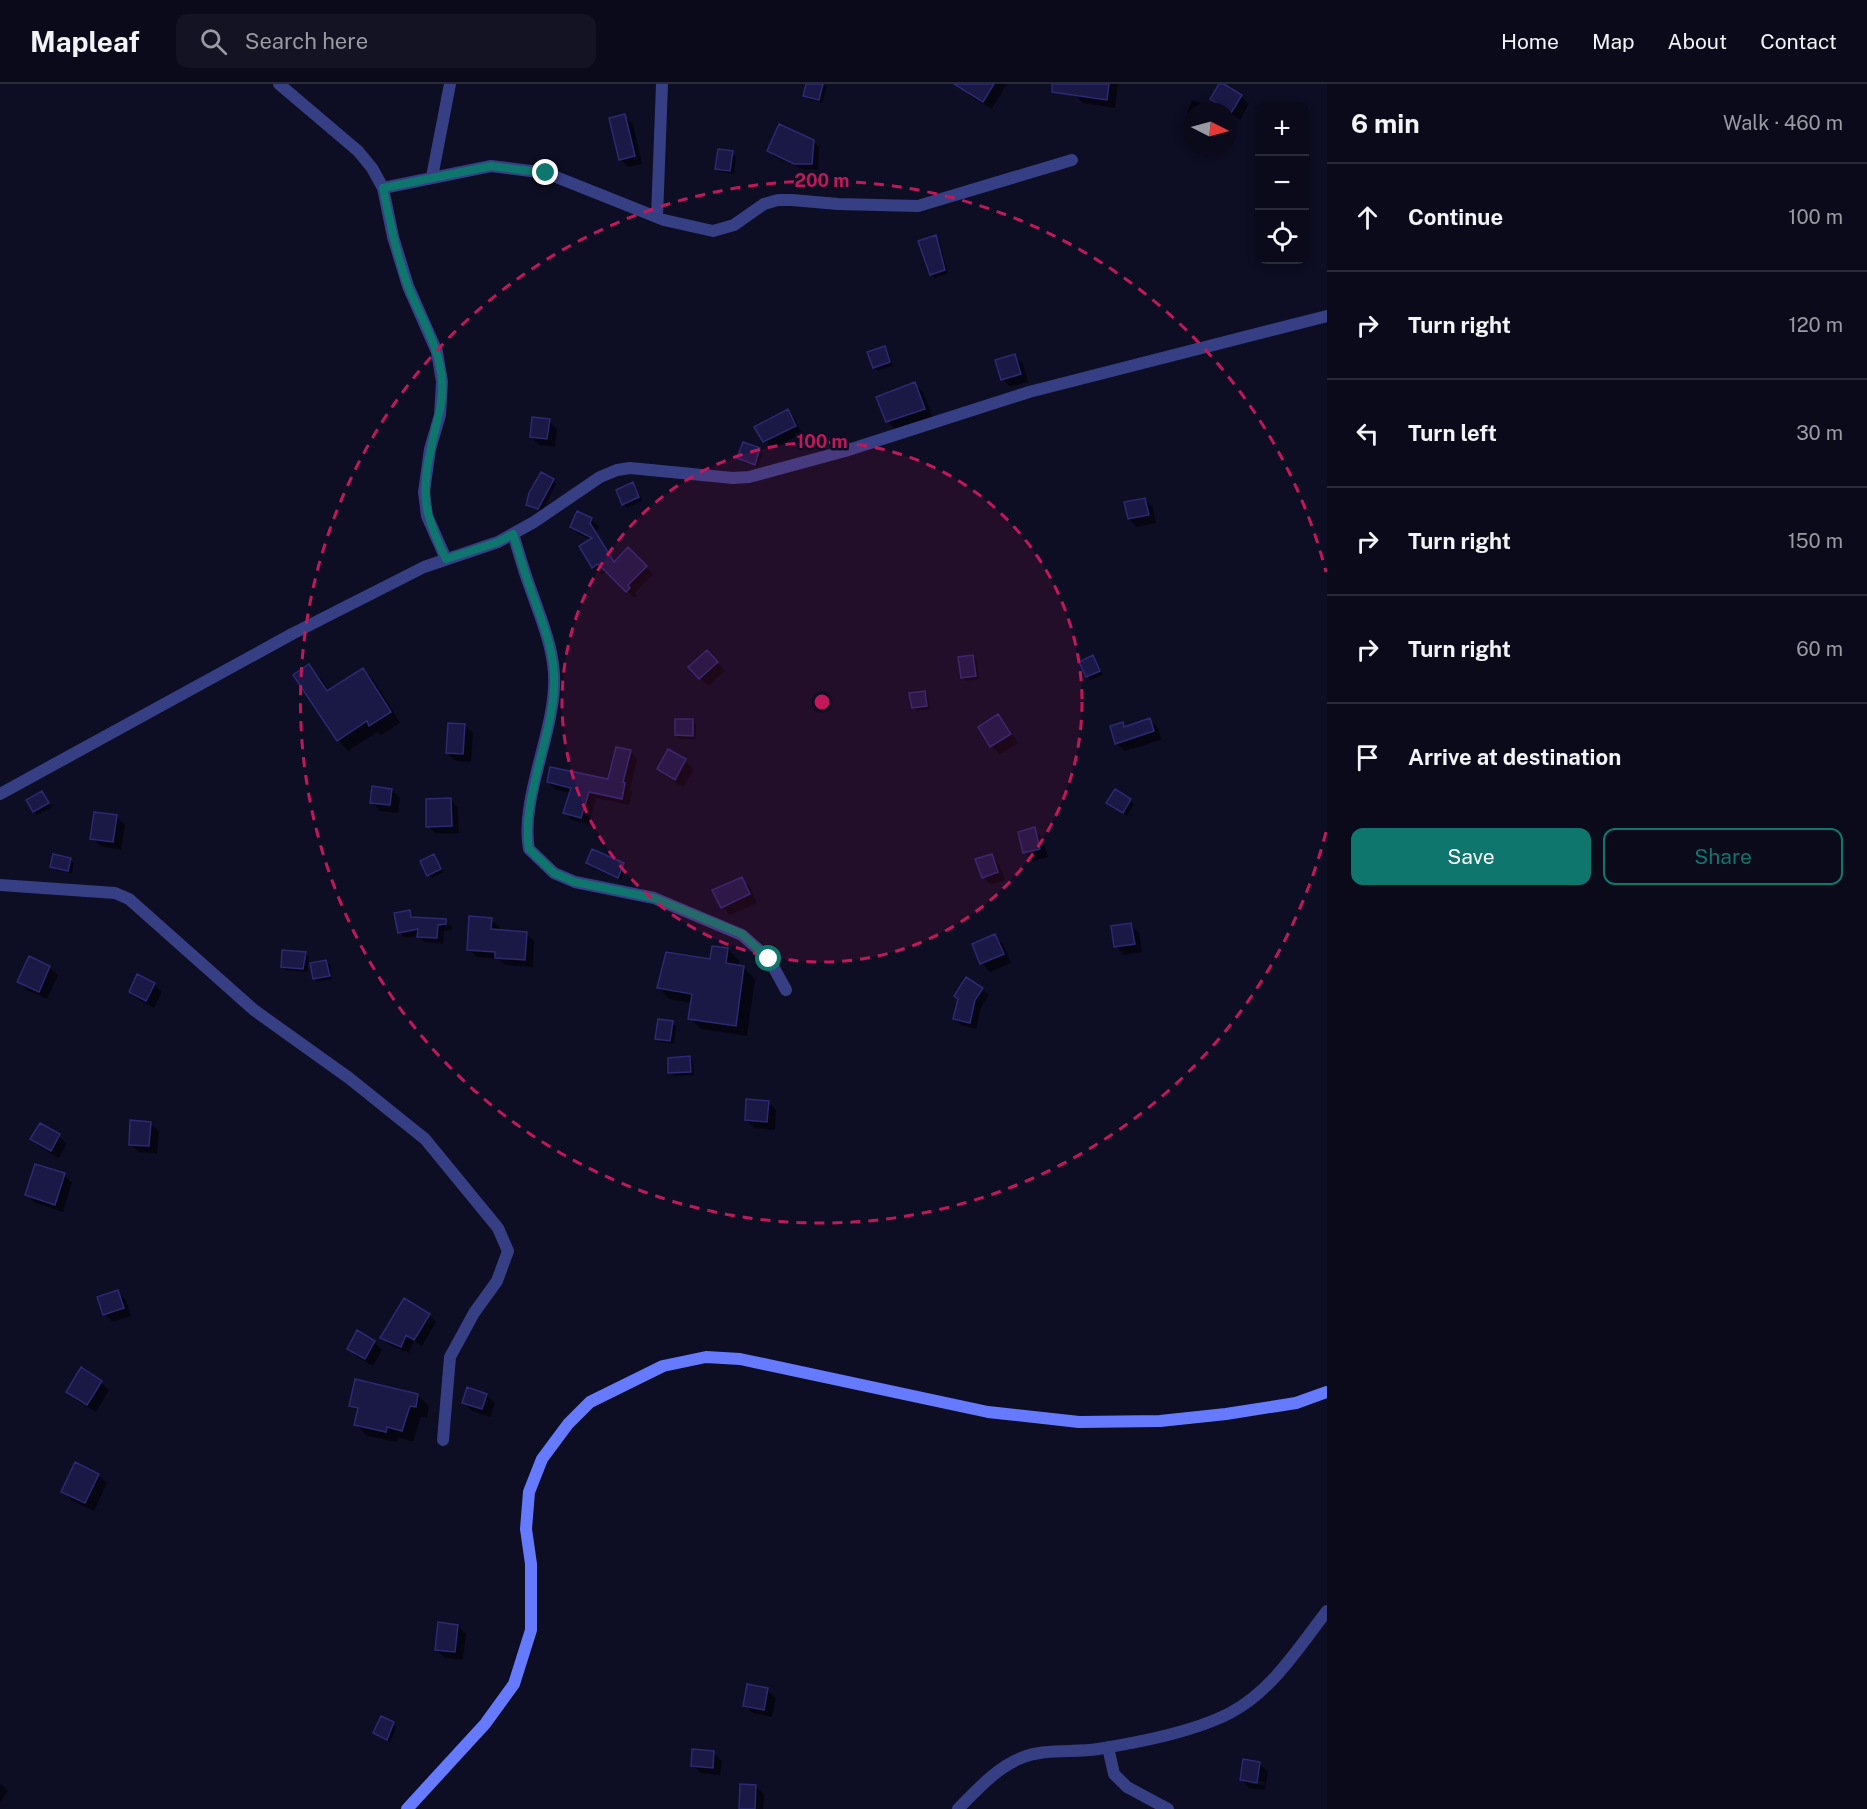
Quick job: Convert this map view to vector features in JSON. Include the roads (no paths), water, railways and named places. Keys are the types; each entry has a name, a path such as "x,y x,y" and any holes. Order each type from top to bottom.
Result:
{"main road":[{"path":"408,1809 485,1724 514,1684 531,1630 531,1564 526,1529 529,1492 542,1459 568,1424 590,1402 663,1365 706,1357 740,1359 988,1412 1079,1422 1160,1421 1226,1414 1296,1403 1327,1392"}],"street":[{"path":"279,84 358,151 372,168 383,188 393,237 405,276 437,352 442,382 440,415 430,449 424,492 427,516 446,559"},
{"path":"432,177 450,84"},
{"path":"657,217 662,84"},
{"path":"383,188 491,166 546,173 657,217 697,229 713,231 734,225 764,204 778,201 918,206 1072,160"},
{"path":"0,794 292,634 424,567 498,542 534,522 600,477 617,470 630,468 733,478 749,477 844,451 1029,392 1327,316"},
{"path":"513,534 546,627 555,686 548,734 527,824 529,849 554,873 575,882 654,898 742,934 769,959 786,990"},
{"path":"0,885 115,892 129,899 254,1010 349,1078 425,1139 498,1228 508,1251 497,1281 474,1313 450,1358 443,1440"},
{"path":"957,1809 1002,1768 1023,1757 1046,1752 1108,1747 1168,1734 1206,1723 1232,1712 1278,1674 1327,1611"},
{"path":"1108,1747 1114,1774 1127,1787 1168,1809"}]}
